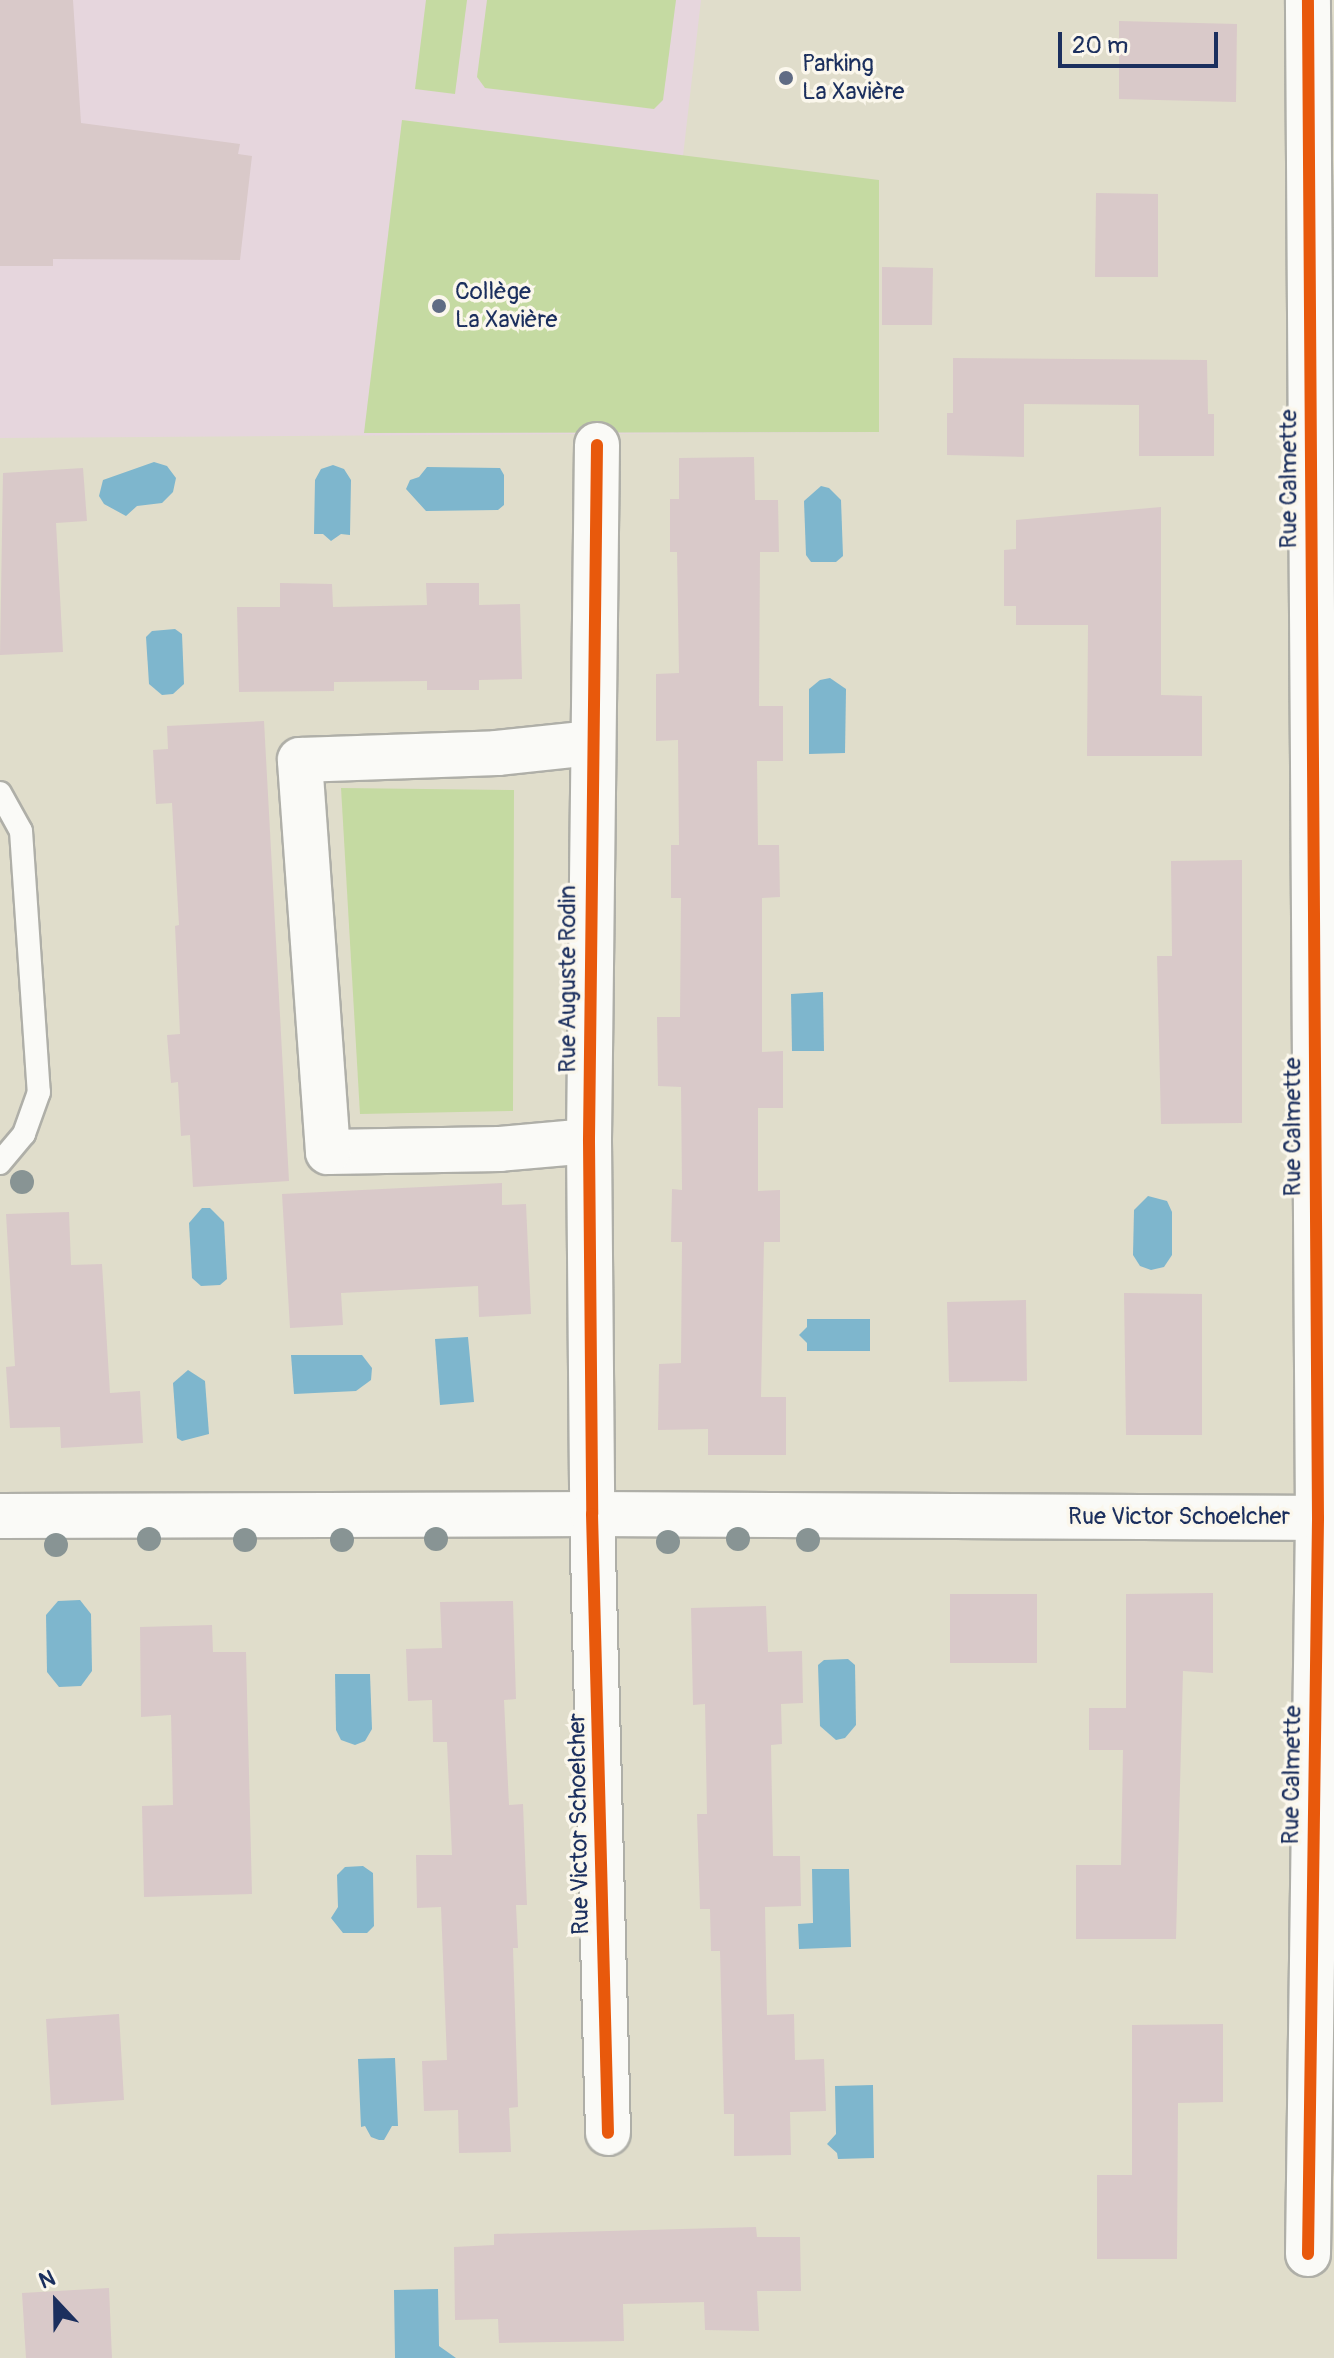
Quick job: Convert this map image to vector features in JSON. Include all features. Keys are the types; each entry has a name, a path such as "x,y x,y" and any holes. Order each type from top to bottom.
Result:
{"street":[{"name":"Rue Calmette","path":"1308,0 1326,1518 1308,2254"},
{"name":"Rue Auguste Rodin","path":"592,1514 589,1141 597,445"},
{"path":"589,1141 500,1149 328,1152 300,760 497,753 592,743"},
{"name":"Rue Victor Schoelcher","path":"0,1516 592,1514 1326,1518"},
{"name":"Rue Victor Schoelcher","path":"592,1514 608,2133"}],"lane":[{"path":"0,793 21,831 39,1092 24,1134 0,1163"}],"shaded area":[{"name":"Collège La Xavière","path":"0,0 701,0 683,156 879,180 879,432 0,438"}],"green space":[{"path":"426,0 467,0 455,94 415,89"},
{"path":"487,0 676,0 663,100 654,109 485,88 477,77"},
{"path":"402,120 879,180 879,432 364,433"},
{"path":"341,788 514,790 513,1111 360,1114"}],"water":[{"path":"154,462 167,466 176,478 173,492 162,503 137,506 126,516 104,504 99,496 103,480"},
{"path":"333,465 344,469 351,480 350,535 341,534 331,541 323,534 314,534 315,480 321,469"},
{"path":"427,467 500,468 504,475 504,505 498,510 426,511 406,489 410,480 419,477"},
{"path":"821,486 829,488 841,500 843,556 836,562 811,562 806,555 804,501"},
{"path":"175,629 182,634 184,684 173,694 162,695 149,684 146,637 152,631"},
{"path":"830,678 846,689 845,753 809,754 809,689 820,680"},
{"path":"823,992 824,1051 792,1051 791,994"},
{"path":"1148,1196 1167,1201 1172,1212 1172,1255 1164,1267 1151,1270 1140,1266 1133,1255 1134,1210"},
{"path":"202,1208 210,1208 224,1222 227,1279 220,1285 201,1286 192,1278 189,1223"},
{"path":"807,1319 870,1319 870,1351 807,1351 807,1343 799,1335 807,1327"},
{"path":"468,1337 474,1402 440,1405 435,1339"},
{"path":"291,1355 362,1355 372,1368 371,1380 356,1391 294,1394"},
{"path":"188,1370 205,1381 209,1434 182,1441 177,1438 173,1383"},
{"path":"80,1600 91,1614 92,1671 81,1686 59,1687 47,1672 46,1615 58,1601"},
{"path":"848,1659 855,1665 856,1725 845,1738 836,1740 820,1726 818,1665 824,1660"},
{"path":"335,1674 370,1674 372,1729 365,1741 355,1745 341,1740 336,1730"},
{"path":"363,1866 373,1873 374,1926 367,1933 343,1933 331,1918 338,1907 337,1875 345,1867"},
{"path":"812,1869 849,1869 851,1947 799,1949 798,1924 813,1923"},
{"path":"395,2058 398,2126 392,2126 384,2140 379,2140 371,2137 365,2126 361,2127 358,2059"},
{"path":"873,2085 874,2158 838,2159 837,2153 827,2144 836,2134 835,2086"},
{"path":"438,2289 439,2346 456,2358 395,2358 394,2290"}],"building":[{"path":"0,0 73,0 81,123 240,144 238,154 252,156 240,260 53,259 53,266 0,266"},
{"path":"1119,21 1237,24 1236,102 1119,99"},
{"path":"1096,193 1158,194 1158,277 1095,277"},
{"path":"882,267 933,268 932,325 882,325"},
{"path":"953,358 1207,360 1208,414 1214,414 1214,456 1139,456 1139,405 1024,404 1024,457 947,455 947,413 953,413"},
{"path":"754,457 755,500 778,500 779,552 760,552 759,706 783,706 783,761 757,761 758,845 779,845 780,897 762,898 762,1052 783,1051 783,1108 758,1108 758,1191 780,1190 780,1242 764,1242 761,1397 786,1397 786,1455 708,1455 708,1429 658,1430 659,1364 681,1363 682,1242 671,1242 672,1189 682,1190 681,1087 658,1086 657,1017 680,1017 681,898 671,898 671,845 679,845 678,740 656,741 656,674 679,673 677,552 670,552 670,499 679,499 679,458"},
{"path":"83,468 87,521 56,523 63,652 0,655 3,473"},
{"path":"1161,507 1161,695 1202,696 1202,756 1087,756 1088,625 1016,625 1016,606 1004,606 1004,550 1016,549 1016,520"},
{"path":"280,583 332,584 333,607 427,605 426,583 479,583 479,605 520,604 522,679 479,680 479,690 427,690 427,681 334,682 334,691 239,692 237,607 280,607"},
{"path":"264,721 289,1181 193,1187 190,1135 181,1136 178,1082 171,1083 167,1035 180,1034 175,926 179,925 172,803 156,804 153,750 168,749 167,726"},
{"path":"1242,860 1242,1123 1161,1124 1157,956 1172,956 1171,861"},
{"path":"502,1183 502,1205 526,1204 531,1314 479,1317 478,1286 341,1293 343,1325 290,1328 282,1194"},
{"path":"69,1212 71,1265 102,1264 110,1393 140,1391 143,1443 61,1448 60,1427 10,1428 6,1367 15,1366 6,1214"},
{"path":"1124,1293 1202,1294 1202,1435 1126,1435"},
{"path":"1026,1300 1027,1381 949,1382 947,1302"},
{"path":"1213,1593 1213,1673 1183,1671 1176,1939 1076,1939 1076,1865 1121,1865 1123,1750 1089,1750 1089,1708 1126,1708 1126,1594"},
{"path":"950,1594 1037,1594 1037,1663 950,1663"},
{"path":"513,1601 516,1699 504,1700 509,1805 523,1804 527,1905 516,1905 518,1948 513,1948 518,2107 509,2108 511,2152 459,2153 458,2110 424,2111 422,2061 447,2060 441,1907 417,1908 416,1855 452,1855 447,1742 433,1742 432,1700 408,1701 406,1649 442,1648 440,1602"},
{"path":"766,1606 768,1652 802,1651 803,1703 781,1704 782,1744 771,1745 773,1856 800,1856 801,1906 765,1907 767,2015 794,2014 795,2060 824,2059 826,2111 790,2112 791,2155 734,2156 734,2114 724,2114 720,1951 711,1951 710,1909 700,1909 697,1814 707,1814 705,1704 693,1705 691,1608"},
{"path":"212,1625 213,1652 246,1652 252,1894 144,1897 142,1806 173,1805 171,1715 141,1717 140,1627"},
{"path":"119,2014 124,2100 51,2105 46,2019"},
{"path":"1223,2024 1223,2102 1178,2103 1177,2259 1097,2259 1097,2175 1132,2175 1132,2025"},
{"path":"756,2227 757,2237 800,2237 801,2291 757,2291 759,2331 705,2330 704,2302 623,2304 624,2341 499,2343 498,2319 455,2320 454,2247 494,2245 494,2234"},
{"path":"109,2288 112,2358 26,2358 22,2293"}],"cycle path":[{"path":"1308,0 1318,1518 1308,2254"},
{"path":"597,445 589,1141 592,1514 608,2133"}],"place":[{"name":"Parking La Xavière","path":"786,78"},
{"name":"Collège La Xavière","path":"439,306"}]}
